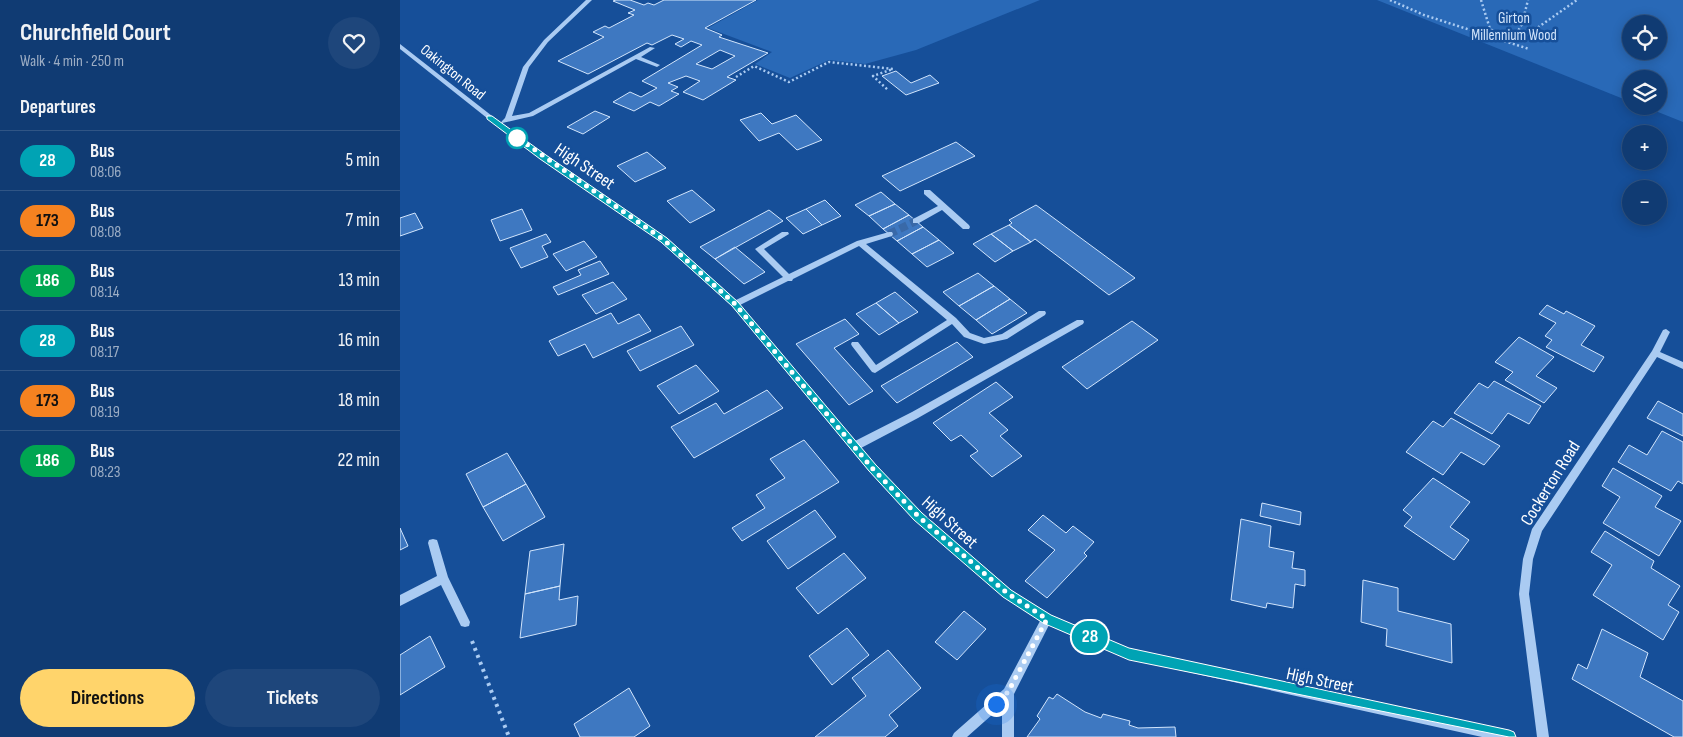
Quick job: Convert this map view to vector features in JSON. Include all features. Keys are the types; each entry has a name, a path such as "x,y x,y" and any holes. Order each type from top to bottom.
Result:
{"street":[{"path":"504,122 526,67 546,41 589,0"},
{"name":"Oakington Road","path":"400,46 489,117"},
{"path":"504,122 531,115 652,48"},
{"path":"636,57 657,65"},
{"name":"High Street","path":"489,117 504,122 664,240 735,304 855,446 918,516 1007,593 1047,619 1129,654 1509,737"},
{"path":"928,192 966,227"},
{"path":"916,221 943,206"},
{"path":"786,234 759,249 789,279"},
{"path":"735,304 860,244 889,234"},
{"path":"860,244 953,320 967,335 984,341 1004,337 1042,313"},
{"path":"854,344 875,370 953,320"},
{"path":"855,446 916,415 1080,322"},
{"name":"Cockerton Road","path":"1543,737 1524,594 1530,551 1537,529 1655,353 1666,332"},
{"path":"1655,353 1683,366"},
{"path":"433,543 443,578 465,622"},
{"path":"400,601 443,578"},
{"path":"958,737 1008,692 1047,619"},
{"path":"1008,692 1008,737"}],"path":[{"path":"1390,0 1432,18 1529,49"},
{"path":"1481,0 1490,29 1511,41 1513,45"},
{"path":"1511,41 1522,24 1528,0"},
{"path":"1511,41 1520,40 1577,0"},
{"path":"736,77 754,66 789,82 829,62 893,69 873,76 888,90"},
{"path":"465,622 510,737"}],"green space":[{"path":"758,0 1040,0 916,50 865,64 829,60 790,78 755,64 772,52 708,28"},
{"name":"Girton Millennium Wood","path":"1377,0 1683,0 1683,122 1666,115 1667,70 1622,70 1622,98"}],"building":[{"path":"630,0 644,5 648,3 654,5 664,0 756,0 705,28 722,35 719,37 768,53 727,77 736,80 703,100 683,92 700,81 686,76 668,83 678,87 671,91 679,94 659,106 650,102 634,111 613,102 630,92 641,97 657,88 642,81 702,45 691,41 681,47 675,44 684,39 672,35 652,45 647,43 588,74 558,61 604,37 593,32 605,26 609,28 634,15 628,13 635,10 613,1","holes":["720,50 735,56 712,69 696,64"]},
{"path":"896,71 911,83 930,75 939,83 906,95 882,76"},
{"path":"595,111 610,117 583,134 567,127"},
{"path":"761,113 772,124 796,115 822,140 797,150 779,133 759,141 740,120"},
{"path":"956,142 975,156 900,191 882,176"},
{"path":"647,152 666,168 635,182 617,166"},
{"path":"692,190 715,210 690,223 667,201"},
{"path":"881,192 895,204 869,216 855,205"},
{"path":"825,200 841,216 822,225 806,209"},
{"path":"895,204 909,215 883,229 869,216"},
{"path":"1036,205 1135,278 1109,295 1035,239 1031,242 1009,225 1012,223 1009,220"},
{"path":"522,209 532,230 500,241 491,220"},
{"path":"806,209 822,225 803,234 786,218"},
{"path":"769,210 783,221 715,259 700,247"},
{"path":"415,213 423,228 400,236 400,218"},
{"path":"909,215 923,227 897,241 883,229"},
{"path":"1009,225 1031,242 1013,251 991,234"},
{"path":"923,227 939,240 912,254 897,241"},
{"path":"546,234 551,242 542,246 548,257 521,268 510,248"},
{"path":"991,234 1013,251 995,262 973,244"},
{"path":"939,240 954,253 927,267 912,254"},
{"path":"584,241 597,257 566,271 553,254"},
{"path":"735,247 765,272 744,284 715,259"},
{"path":"600,261 609,274 558,295 553,287 581,275 578,270"},
{"path":"978,273 994,286 959,306 943,292"},
{"path":"613,282 627,299 596,314 582,295"},
{"path":"994,286 1010,299 976,320 959,306"},
{"path":"895,292 918,312 899,323 876,303"},
{"path":"1010,299 1027,313 992,334 976,320"},
{"path":"876,303 899,323 879,335 856,314"},
{"path":"1547,305 1564,314 1566,311 1595,326 1581,345 1604,357 1594,372 1546,347 1552,340 1545,336 1556,323 1539,314"},
{"path":"611,313 618,324 639,314 651,331 593,358 585,344 558,356 549,341"},
{"path":"845,319 859,334 834,348 873,391 849,405 796,344"},
{"path":"1132,321 1158,340 1087,389 1062,367"},
{"path":"681,326 694,345 640,371 627,351"},
{"path":"1519,337 1554,357 1536,376 1557,388 1544,403 1505,380 1513,372 1495,362"},
{"path":"957,342 973,357 897,403 881,386"},
{"path":"696,365 719,391 679,414 657,386"},
{"path":"1494,381 1541,406 1529,424 1508,413 1492,434 1454,413 1479,383 1488,388"},
{"path":"996,382 1013,397 989,413 1008,430 1000,436 1022,456 992,477 970,456 978,451 961,435 951,441 933,423"},
{"path":"767,390 783,408 694,458 671,427 716,403 724,414"},
{"path":"1658,401 1683,414 1683,436 1647,418"},
{"path":"1451,418 1500,446 1484,465 1461,452 1443,475 1406,452 1433,421 1443,427"},
{"path":"1662,431 1683,442 1683,484 1678,481 1671,491 1618,462 1629,445 1647,455"},
{"path":"804,440 839,482 742,541 732,528 765,508 756,495 785,478 770,459"},
{"path":"507,453 526,484 483,507 466,474"},
{"path":"1613,468 1662,496 1655,507 1681,521 1659,556 1603,523 1620,497 1602,486"},
{"path":"1433,478 1470,502 1450,527 1469,540 1454,560 1404,526 1412,517 1403,510"},
{"path":"526,484 545,517 503,541 483,507"},
{"path":"1262,503 1301,512 1300,525 1260,516"},
{"path":"815,510 836,537 788,569 767,541"},
{"path":"1043,515 1066,533 1073,526 1094,542 1084,553 1087,556 1047,598 1025,581 1055,550 1028,530"},
{"path":"1241,519 1271,526 1269,547 1294,552 1292,568 1305,570 1305,586 1295,584 1293,608 1267,603 1266,608 1231,600"},
{"path":"400,528 408,546 400,550"},
{"path":"1605,531 1654,561 1651,568 1680,586 1668,605 1679,612 1663,640 1593,595 1612,565 1591,552"},
{"path":"564,544 560,586 525,594 530,551"},
{"path":"844,553 866,578 818,614 796,588"},
{"path":"1363,580 1398,588 1398,611 1451,624 1452,663 1386,646 1387,629 1361,622"},
{"path":"560,586 559,600 578,596 576,625 520,638 525,594"},
{"path":"964,611 986,629 957,660 935,642"},
{"path":"847,628 869,655 832,685 809,656"},
{"path":"1602,629 1648,653 1640,677 1683,701 1683,737 1674,737 1572,679 1578,664 1587,669"},
{"path":"430,636 445,667 400,695 400,655"},
{"path":"888,650 921,688 889,715 898,726 885,737 815,737 866,696 852,678"},
{"path":"629,688 650,726 634,737 580,737 574,724"},
{"path":"1057,694 1085,712 1101,718 1103,714 1130,721 1129,725 1138,728 1175,727 1176,737 1027,737 1040,719 1037,716 1049,697 1053,699"}],"tunnel":[{"path":"889,234 916,221"}],"bus line":[{"name":"28","path":"489,117 543,157 664,240 735,304 872,468 918,516 1007,593 1047,619 1129,654 1509,737"}],"route":[{"path":"517,138 515,136 664,240 735,304 872,468 918,516 1007,593 1047,619 1008,692 996,704"}]}
